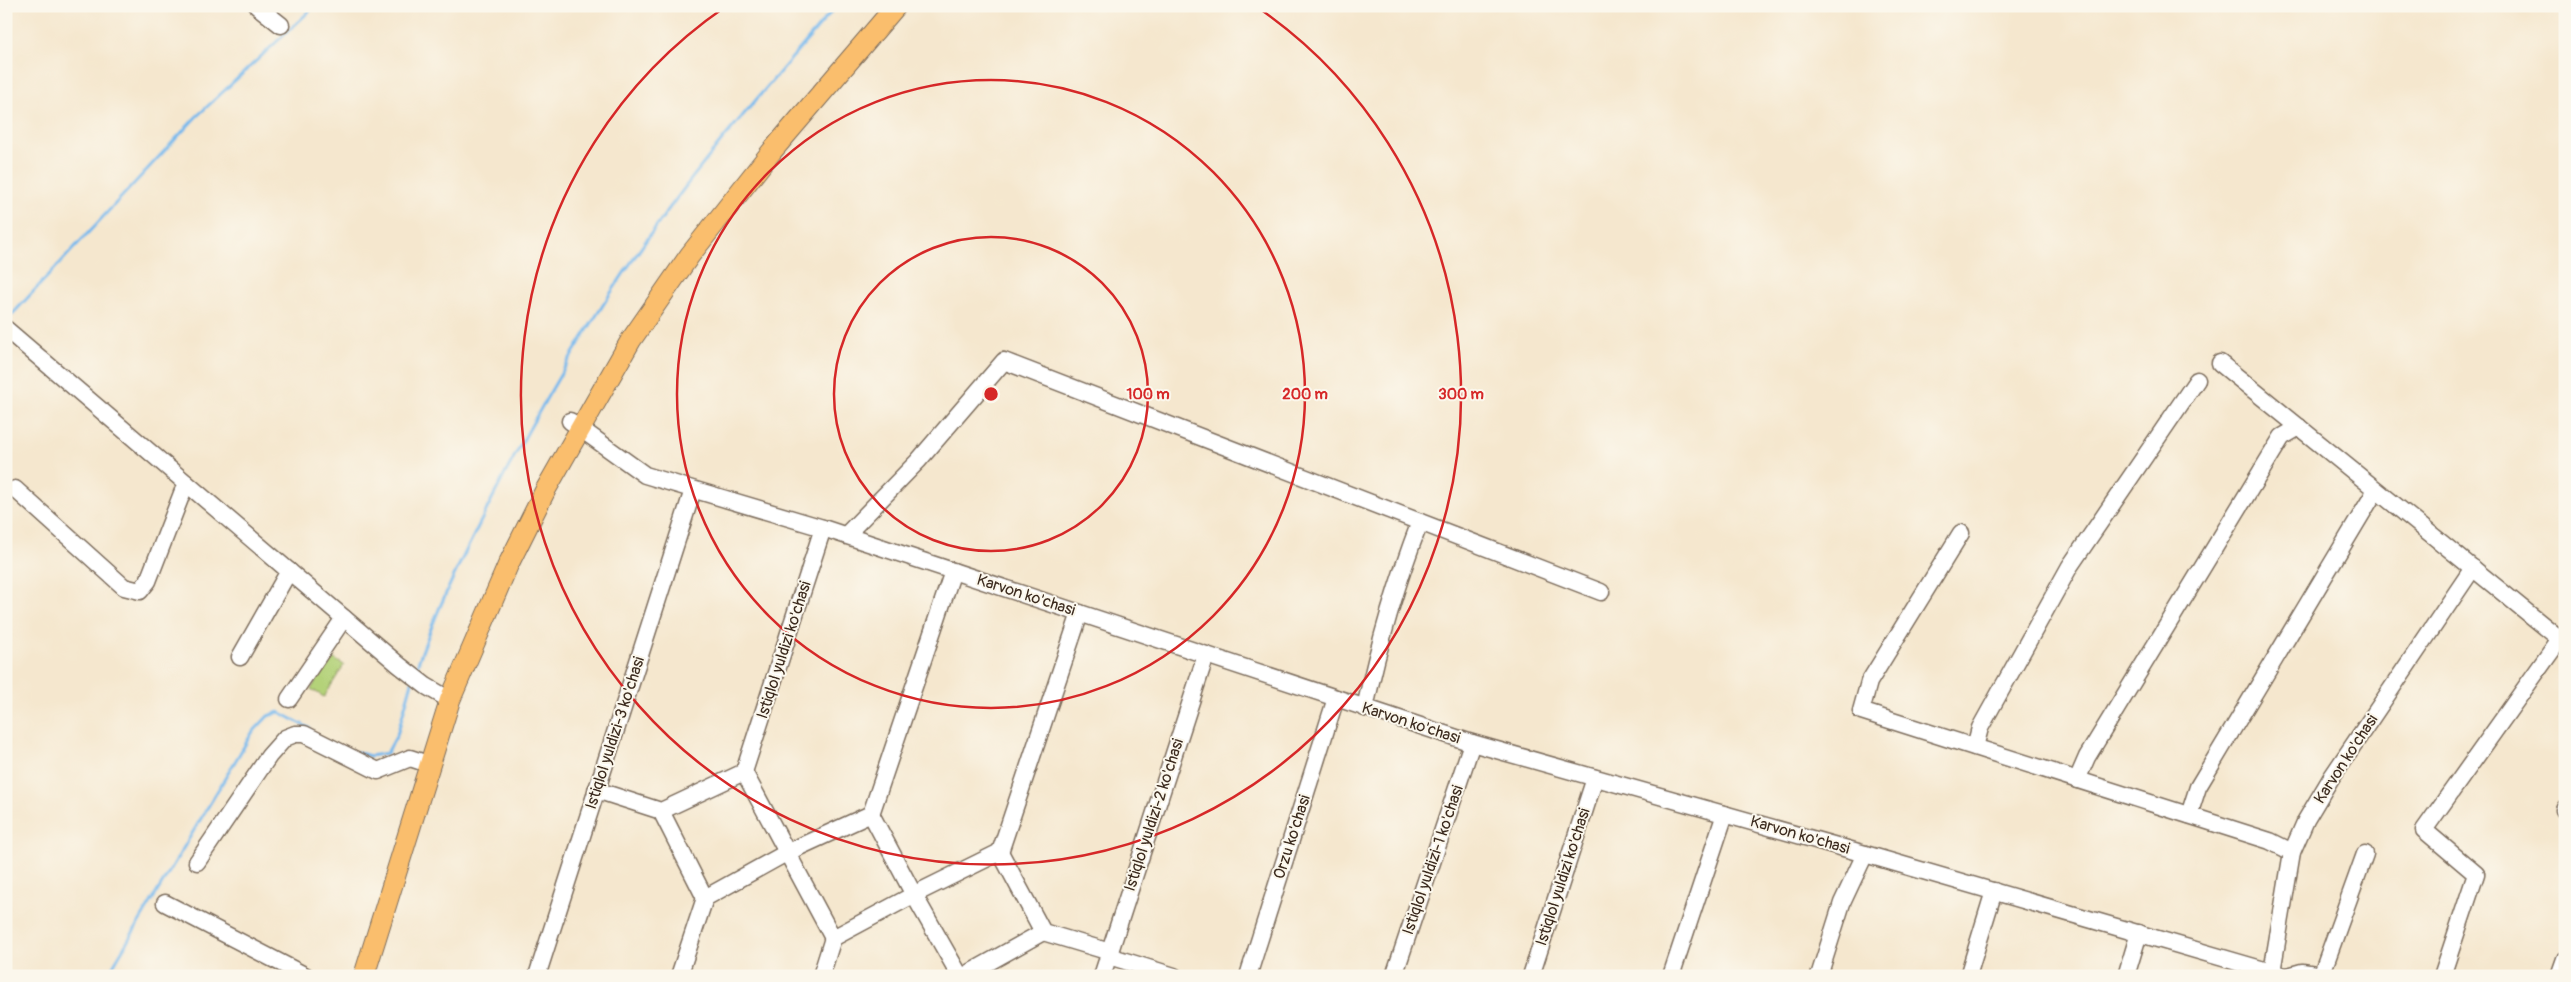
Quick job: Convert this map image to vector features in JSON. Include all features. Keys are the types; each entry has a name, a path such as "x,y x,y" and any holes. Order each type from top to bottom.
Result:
{"main road":[{"path":"362,976 422,762 447,698 575,425 632,320 707,214 804,94 880,6"},
{"path":"575,425 690,255 772,151 896,6"},
{"path":"362,976 447,698"}],"street":[{"path":"257,6 281,25"},
{"path":"10,333 413,676 447,698"},
{"path":"846,535 918,461 1004,361 1601,592"},
{"path":"2220,363 2563,641 2424,830 2476,874 2442,976"},
{"path":"1975,747 1980,728 2070,566 2196,380"},
{"name":"Karvon ko'chasi","path":"575,425 645,475 846,535 1472,743 2282,974 2302,972 2325,974"},
{"path":"2077,780 2087,757 2282,437 2299,427"},
{"path":"15,489 124,587 140,591 148,581 186,483"},
{"name":"Istiqlol yuldizi-3 ko'chasi","path":"537,976 693,490"},
{"path":"2189,815 2198,787 2376,490"},
{"path":"1364,708 1382,629 1395,587 1420,522"},
{"name":"Istiqlol yuldizi ko'chasi","path":"744,772 823,528"},
{"path":"1961,533 1869,682 1861,711 2270,841 2292,852"},
{"name":"Karvon ko'chasi","path":"2282,974 2292,852 2306,820 2331,778 2473,568"},
{"path":"240,657 289,571"},
{"path":"953,571 871,814 914,895 962,976 1043,932"},
{"path":"821,976 834,938 1000,852 1080,613"},
{"path":"289,699 344,618"},
{"name":"Istiqlol yuldizi-2 ko'chasi","path":"1102,976 1206,655"},
{"name":"Orzu ko'chasi","path":"1248,976 1336,698"},
{"path":"197,862 269,756 285,738 295,734 304,734 378,771 410,758 422,762"},
{"name":"Istiqlol yuldizi-1 ko'chasi","path":"1394,976 1472,743"},
{"path":"596,790 661,811 744,772 834,938"},
{"name":"Istiqlol yuldizi ko'chasi","path":"1531,976 1595,778"},
{"path":"661,811 705,898"},
{"path":"679,976 705,898 788,852 871,814"},
{"path":"1671,976 1725,814"},
{"path":"1000,852 1043,932 1174,976"},
{"path":"1819,976 1842,903 1865,854"},
{"path":"2325,974 2366,854"},
{"path":"1968,976 1994,891"},
{"path":"165,904 306,976"},
{"path":"2126,976 2139,933"},
{"path":"2559,976 2565,959"}],"green space":[{"path":"331,657 344,665 324,697 311,689"}],"waterway":[{"path":"6,321 196,117 315,6"},
{"path":"415,672 441,605 482,518 542,406 595,317 652,231 683,190 730,131 836,6"},
{"path":"357,752 370,756 387,753 397,735 412,682"},
{"path":"107,976 252,733 268,716 279,712 309,728"}]}
